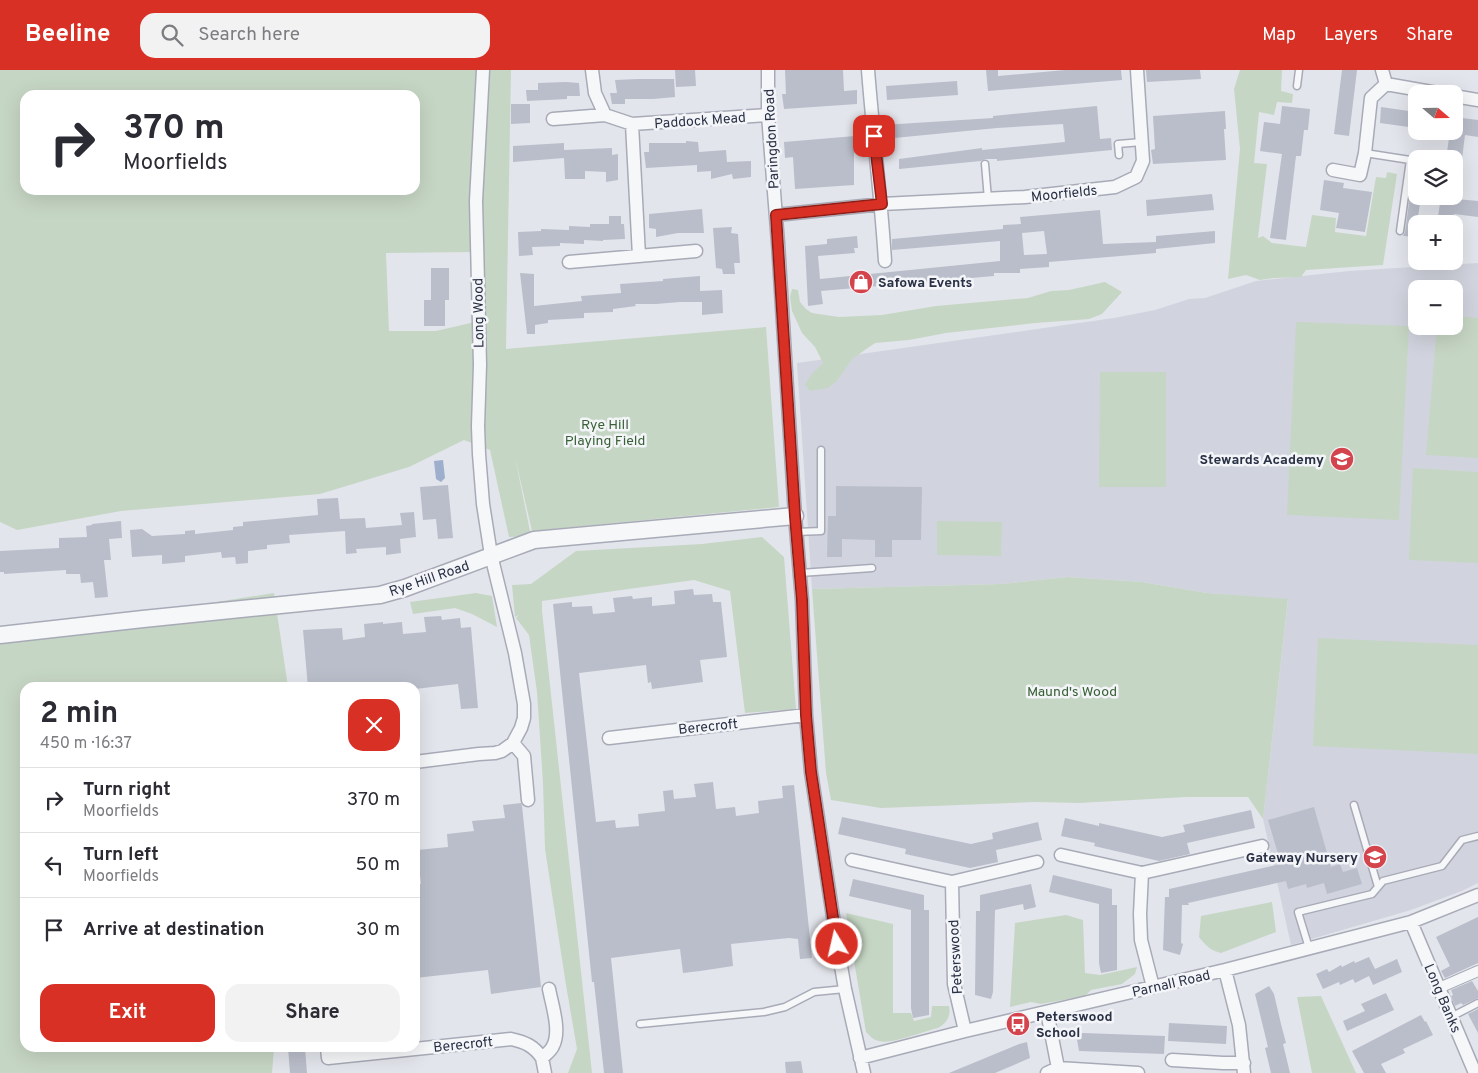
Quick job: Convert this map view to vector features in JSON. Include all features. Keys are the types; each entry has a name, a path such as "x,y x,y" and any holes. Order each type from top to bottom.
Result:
{"street":[{"name":"Long Wood","path":"483,70 476,201 480,365 478,426 483,504 491,555"},
{"path":"592,70 594,93 605,116"},
{"name":"Paringdon Road","path":"768,70 768,115 800,573 806,715 811,772 837,944 864,1073"},
{"path":"868,70 882,204 885,261"},
{"name":"Moorfields","path":"776,215 882,204 1025,197 1115,187 1136,177 1143,161 1138,70"},
{"path":"1382,70 1386,84"},
{"path":"1386,84 1408,88"},
{"path":"1333,170 1360,174 1365,153 1372,98 1386,84"},
{"path":"1463,98 1478,100"},
{"name":"Paddock Mead","path":"554,119 605,116 632,124 768,115"},
{"path":"632,124 640,256"},
{"path":"569,262 696,251"},
{"name":"Rye Hill Road","path":"0,635 380,595 405,588 534,540 796,524"},
{"path":"420,761 502,751 512,744 521,728 524,718 524,704 515,653 491,555"},
{"name":"Berecroft","path":"609,738 806,715"},
{"path":"512,744 524,756 528,800"},
{"path":"1061,855 1142,872 1262,846"},
{"path":"852,860 952,882 1037,862"},
{"path":"1142,872 1141,940 1153,986"},
{"name":"Peterswood","path":"952,882 953,978 965,1031"},
{"name":"Parnall Road","path":"860,1058 965,1031 1225,970 1411,922 1478,895"},
{"name":"Long Banks","path":"1411,922 1475,1073"},
{"path":"1172,1060 1223,1064 1244,1068 1240,1024 1225,970"},
{"path":"1439,988 1478,970"},
{"path":"545,1073 542,1058 553,1047 556,1036 549,989"},
{"path":"1047,1012 1052,1071 1138,1073"},
{"name":"Berecroft","path":"420,1048 511,1039 532,1046 542,1058"},
{"name":"Berecroft","path":"327,1052 328,1058 386,1052"}],"lane":[{"path":"1297,86 1299,70"},
{"path":"1119,155 1118,144 1142,142"},
{"path":"1365,153 1410,160 1400,231"},
{"path":"985,164 988,199"},
{"path":"796,524 821,531 821,450"},
{"path":"800,573 872,568"},
{"path":"1354,804 1378,888"},
{"path":"1309,948 1298,912 1372,894 1383,881 1442,866 1462,840 1478,836"},
{"path":"640,1024 764,1012 785,1007 814,992 845,989"},
{"path":"1451,1017 1478,1003"}],"shaded area":[{"path":"1478,263 1478,883 1411,910 1291,945 1263,819 1288,600 1207,593 1142,582 1067,577 1002,584 812,589 797,363 1114,318 1155,310 1189,299 1205,298 1256,281 1349,271 1408,267 1408,270 1463,270 1463,264"}],"green space":[{"name":"Rye Hill Playing Field","path":"0,70 511,70 506,349 766,327 779,507 532,531 515,457 531,536 509,537 490,450 464,440 409,467 320,494 121,511 17,530 0,522","holes":["474,252 475,322 436,331 389,331 386,253"]},
{"path":"1240,70 1282,70 1281,91 1293,94 1292,103 1277,102 1274,115 1259,112 1254,163 1267,164 1258,238 1263,236 1272,243 1306,247 1312,215 1336,218 1335,232 1366,236 1376,177 1386,178 1387,172 1397,174 1383,265 1306,270 1301,277 1260,280 1246,275 1228,279 1240,149 1234,89"},
{"path":"1105,282 1122,292 1102,314 1089,319 1035,323 875,343 852,359 836,382 828,388 810,391 805,385 810,376 823,363 815,347 802,333 792,311 790,297 792,289 798,290 800,302 812,313 839,317 882,315 936,306 1028,298 1051,291 1069,290"},
{"path":"1463,317 1478,318 1478,458 1426,455 1436,335 1463,335"},
{"path":"1296,322 1408,326 1399,520 1287,515"},
{"path":"1100,372 1166,372 1166,487 1099,487"},
{"path":"1413,468 1478,472 1478,563 1409,560"},
{"path":"937,521 1002,522 1001,556 937,555"},
{"path":"762,537 784,557 796,709 745,713 730,591 694,580 542,601 592,1073 568,1073 577,1049 545,849 537,692 529,635 516,618 519,615 515,617 512,585 531,584 576,551 702,544"},
{"name":"Maund's Wood","path":"1067,577 1142,582 1207,593 1288,599 1263,819 1248,797 1186,797 1079,803 1035,802 881,808 831,800 826,773 812,589 1002,584"},
{"path":"274,593 287,682 20,682 20,1052 274,1052 272,1073 0,1073 0,636"},
{"path":"476,593 492,596 497,627 472,614 455,608 413,614 410,602"},
{"path":"1318,638 1478,645 1478,754 1313,746"},
{"path":"1272,902 1276,932 1221,953 1208,947 1199,937 1201,916"},
{"path":"846,913 893,924 893,1013 911,1013 914,1021 931,1017 932,1006 949,1006 949,1016 944,1024 938,1028 908,1037 884,1042 872,1038 866,1032"},
{"path":"1066,915 1083,920 1085,973 1100,975 1137,967 1135,974 1122,984 1091,990 1085,996 1041,1004 1031,1002 1010,1007 1015,923"},
{"path":"1321,996 1356,1073 1312,1073 1297,997"}],"water":[{"path":"443,460 445,478 441,482 436,479 434,461"}],"building":[{"path":"675,70 695,70 696,86 676,87"},
{"path":"785,70 843,70 844,91 857,90 857,104 784,109 782,94 786,94"},
{"path":"986,70 998,70 998,76 1065,70 1121,70 1122,80 988,91"},
{"path":"1146,70 1200,70 1201,79 1147,82"},
{"path":"1342,70 1357,70 1349,136 1334,134"},
{"path":"674,79 675,97 625,99 625,104 612,104 610,93 617,93 615,80"},
{"path":"957,81 958,95 887,100 886,86"},
{"path":"538,83 579,83 580,96 567,96 567,99 527,101 526,90 538,90"},
{"path":"511,104 530,104 530,123 511,124"},
{"path":"1097,106 1100,139 1111,138 1112,150 997,161 997,159 985,159 981,161 899,169 899,159 982,148 982,150 1065,142 1063,124 997,128 884,139 883,125 993,118 993,116"},
{"path":"1282,106 1310,109 1308,130 1304,130 1301,156 1296,156 1286,240 1270,238 1282,154 1260,151 1264,122 1280,124"},
{"path":"1381,107 1408,111 1408,127 1380,123"},
{"path":"1225,111 1226,160 1153,164 1151,150 1155,149 1153,116"},
{"path":"1463,118 1478,120 1478,137 1465,135 1463,151 1447,150 1449,140 1463,140"},
{"path":"855,136 857,152 854,153 854,185 795,189 793,157 785,158 784,142"},
{"path":"686,141 698,142 699,152 726,150 727,162 751,161 751,177 733,179 732,174 711,179 711,171 697,172 697,165 646,168 644,152 649,152 649,143 686,143"},
{"path":"564,143 564,150 612,148 612,155 618,154 618,180 606,182 606,172 585,171 585,179 565,179 564,158 513,162 513,146"},
{"path":"1324,180 1344,183 1343,188 1372,192 1365,232 1336,228 1339,213 1320,210"},
{"path":"1212,194 1214,210 1147,216 1146,200"},
{"path":"1463,200 1478,201 1478,217 1454,214 1438,215 1440,205 1463,205"},
{"path":"1409,205 1420,205 1418,215 1408,215 1408,236 1403,236"},
{"path":"702,209 704,233 678,233 656,237 656,229 649,228 649,214"},
{"path":"1100,210 1103,244 1156,242 1156,236 1215,231 1215,243 1156,249 1156,253 1049,262 1049,267 1020,269 1020,273 994,273 994,276 821,291 823,304 808,306 805,246 827,244 827,239 857,236 858,248 854,248 855,253 818,256 820,279 1000,261 1000,241 892,250 892,239 1003,229 1003,225 1021,224 1020,217","holes":["1044,231 1047,254 1024,255 1022,233"]},
{"path":"609,216 621,216 621,224 624,224 625,239 584,240 584,244 560,243 560,246 532,247 533,255 519,256 518,232 541,231 541,229 569,230 569,226 590,227 590,224 609,224"},
{"path":"732,227 731,233 738,234 740,263 734,263 735,274 723,274 722,269 716,268 713,228"},
{"path":"431,268 449,268 449,300 445,300 445,326 424,326 424,300 431,300"},
{"path":"520,273 534,274 534,306 582,301 581,296 621,293 620,284 700,276 700,291 722,290 723,313 702,315 702,302 635,304 636,306 613,309 613,312 584,313 584,318 548,320 548,323 535,325 535,334 527,334"},
{"path":"448,485 453,538 438,539 436,519 423,520 420,487"},
{"path":"836,486 922,487 921,540 892,540 892,557 875,557 875,540 842,539 842,557 827,557 828,516 836,516"},
{"path":"338,498 340,519 365,518 366,528 402,525 400,513 414,512 416,537 400,539 401,553 386,555 386,547 356,549 357,553 346,554 345,531 289,535 290,543 267,545 267,549 248,551 248,563 236,564 235,557 222,558 221,552 185,556 185,562 162,564 162,555 132,557 130,530 142,529 152,536 185,534 185,531 195,530 195,534 233,530 233,527 243,526 243,522 318,515 317,499"},
{"path":"121,521 122,538 109,539 111,560 104,560 108,597 95,598 93,582 81,583 80,574 66,574 66,570 4,574 4,572 0,572 0,551 59,548 59,538 87,537 86,526"},
{"path":"693,589 694,595 712,594 713,602 721,602 727,657 700,660 703,682 652,689 651,682 648,683 646,665 579,673 596,822 615,820 616,828 639,826 638,814 665,811 663,791 673,790 674,799 696,797 694,784 713,782 716,809 735,807 736,816 759,813 758,801 783,798 782,786 794,785 812,958 800,959 798,939 789,938 731,944 733,966 683,973 680,949 611,958 623,1073 604,1073 594,982 592,982 553,604 572,602 572,607 592,606 593,614 615,612 613,598 632,596 633,599 652,597 652,606 675,604 674,591"},
{"path":"441,616 442,620 460,618 461,628 471,627 478,708 461,709 458,684 420,688 420,682 307,682 303,630 342,628 343,640 365,637 364,624 402,622 403,634 426,632 424,617"},
{"path":"521,803 522,806 541,987 491,994 488,970 420,977 420,850 448,847 447,834 474,831 472,821 505,818 503,805"},
{"path":"1314,807 1331,867 1340,864 1343,872 1357,868 1362,884 1327,894 1324,883 1307,888 1306,884 1288,889 1286,881 1188,903 1189,905 1182,905 1181,943 1183,944 1180,955 1163,950 1165,897 1169,897 1169,889 1281,864 1268,820"},
{"path":"1251,810 1255,828 1187,843 1190,854 1159,861 1094,846 1095,843 1061,836 1065,818 1099,826 1099,823 1162,837 1185,832 1183,825"},
{"path":"842,817 971,844 993,839 992,833 1038,822 1042,840 996,850 998,862 970,868 905,854 906,849 838,834"},
{"path":"1053,875 1112,889 1112,905 1117,905 1117,970 1101,973 1099,963 1099,904 1049,892"},
{"path":"853,879 924,895 924,910 929,910 929,1015 913,1018 911,1008 911,910 849,896"},
{"path":"1031,884 1036,907 1024,910 1023,904 995,910 993,992 991,999 975,995 976,911 980,911 980,895"},
{"path":"1478,917 1478,963 1445,978 1441,971 1450,966 1436,937"},
{"path":"1369,957 1375,969 1397,959 1402,972 1373,985 1369,976 1355,983 1353,979 1340,985 1339,982 1323,989 1316,974 1327,969 1329,972 1341,965 1342,967"},
{"path":"1472,981 1478,991 1478,998 1463,1005 1461,1003 1455,1006 1451,990"},
{"path":"1269,986 1274,994 1286,1043 1283,1044 1290,1073 1271,1073 1265,1048 1268,1047 1255,994"},
{"path":"1386,993 1394,1010 1347,1031 1343,1021 1365,1011 1361,1004"},
{"path":"1478,1009 1478,1033 1468,1014"},
{"path":"1421,1015 1433,1035 1403,1049 1405,1053 1381,1064 1386,1073 1364,1073 1352,1051"},
{"path":"1169,1023 1227,1026 1226,1044 1168,1041"},
{"path":"1076,1034 1165,1036 1164,1054 1079,1051"},
{"path":"1027,1042 1030,1058 995,1073 949,1073 1019,1044"},
{"path":"288,1052 305,1052 307,1073 290,1073"},
{"path":"801,1061 803,1073 786,1073 785,1062"}],"place":[{"name":"Safowa Events","path":"861,282"},
{"name":"Stewards Academy","path":"1342,459"},
{"name":"Gateway Nursery","path":"1375,857"},
{"name":"Peterswood School","path":"1018,1024"}],"route":[{"path":"837,944 811,772 806,715 802,600 776,215 882,204 874,136"}]}
